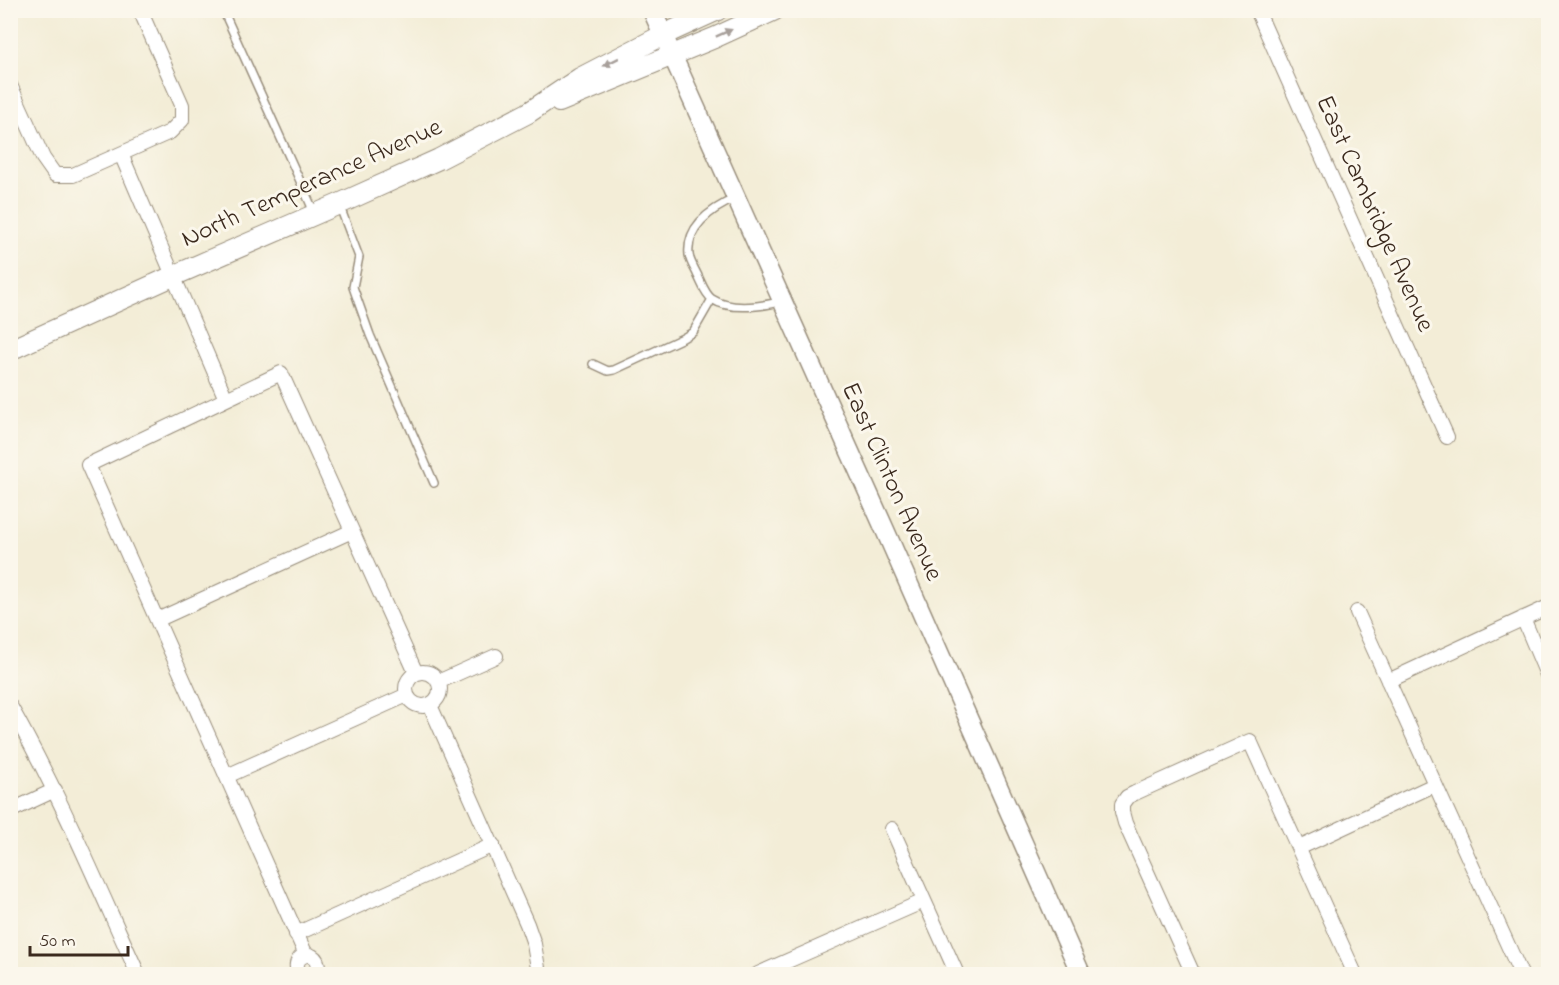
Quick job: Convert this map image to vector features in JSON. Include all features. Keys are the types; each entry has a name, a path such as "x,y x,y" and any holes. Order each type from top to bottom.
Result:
{"main road":[{"name":"North Temperance Avenue","path":"10,350 439,159 528,113 580,78 663,35 718,10"},
{"name":"North Temperance Avenue","path":"528,113 586,92 775,10"},
{"name":"North Temperance Avenue","path":"10,337 116,302"}],"street":[{"path":"10,85 43,158 55,175 73,175 170,132 182,120 182,105 140,10"},
{"name":"East Clinton Avenue","path":"652,10 1081,975"},
{"name":"East Cambridge Avenue","path":"1257,10 1446,437"},
{"path":"121,154 226,399"},
{"path":"306,955 88,465 281,373 416,673"},
{"path":"157,620 352,531"},
{"path":"1388,681 1548,607"},
{"path":"1357,612 1521,975"},
{"path":"1523,618 1548,677"},
{"path":"438,682 496,656"},
{"path":"427,672 438,682 440,687 437,698 430,705 414,704 407,695 408,680 416,673 427,672"},
{"path":"227,776 407,695"},
{"path":"430,705 527,924 534,944 539,975"},
{"path":"10,706 55,790 138,975"},
{"path":"1193,975 1125,823 1122,804 1127,797 1135,793 1250,741 1355,975"},
{"path":"1299,848 1434,785"},
{"path":"10,811 55,790"},
{"path":"892,828 957,975"},
{"path":"296,934 493,845"},
{"path":"758,975 924,901"},
{"path":"295,973 298,961 306,955 313,956 317,961 318,968 313,974"}],"lane":[{"path":"223,10 315,215"},
{"path":"736,198 710,212 695,230 689,246 691,261 706,294 712,299 750,307 783,302"},
{"path":"339,204 359,257 353,287 370,334 434,483"},
{"path":"593,364 608,371 614,370 683,338 693,332 712,299"}]}
